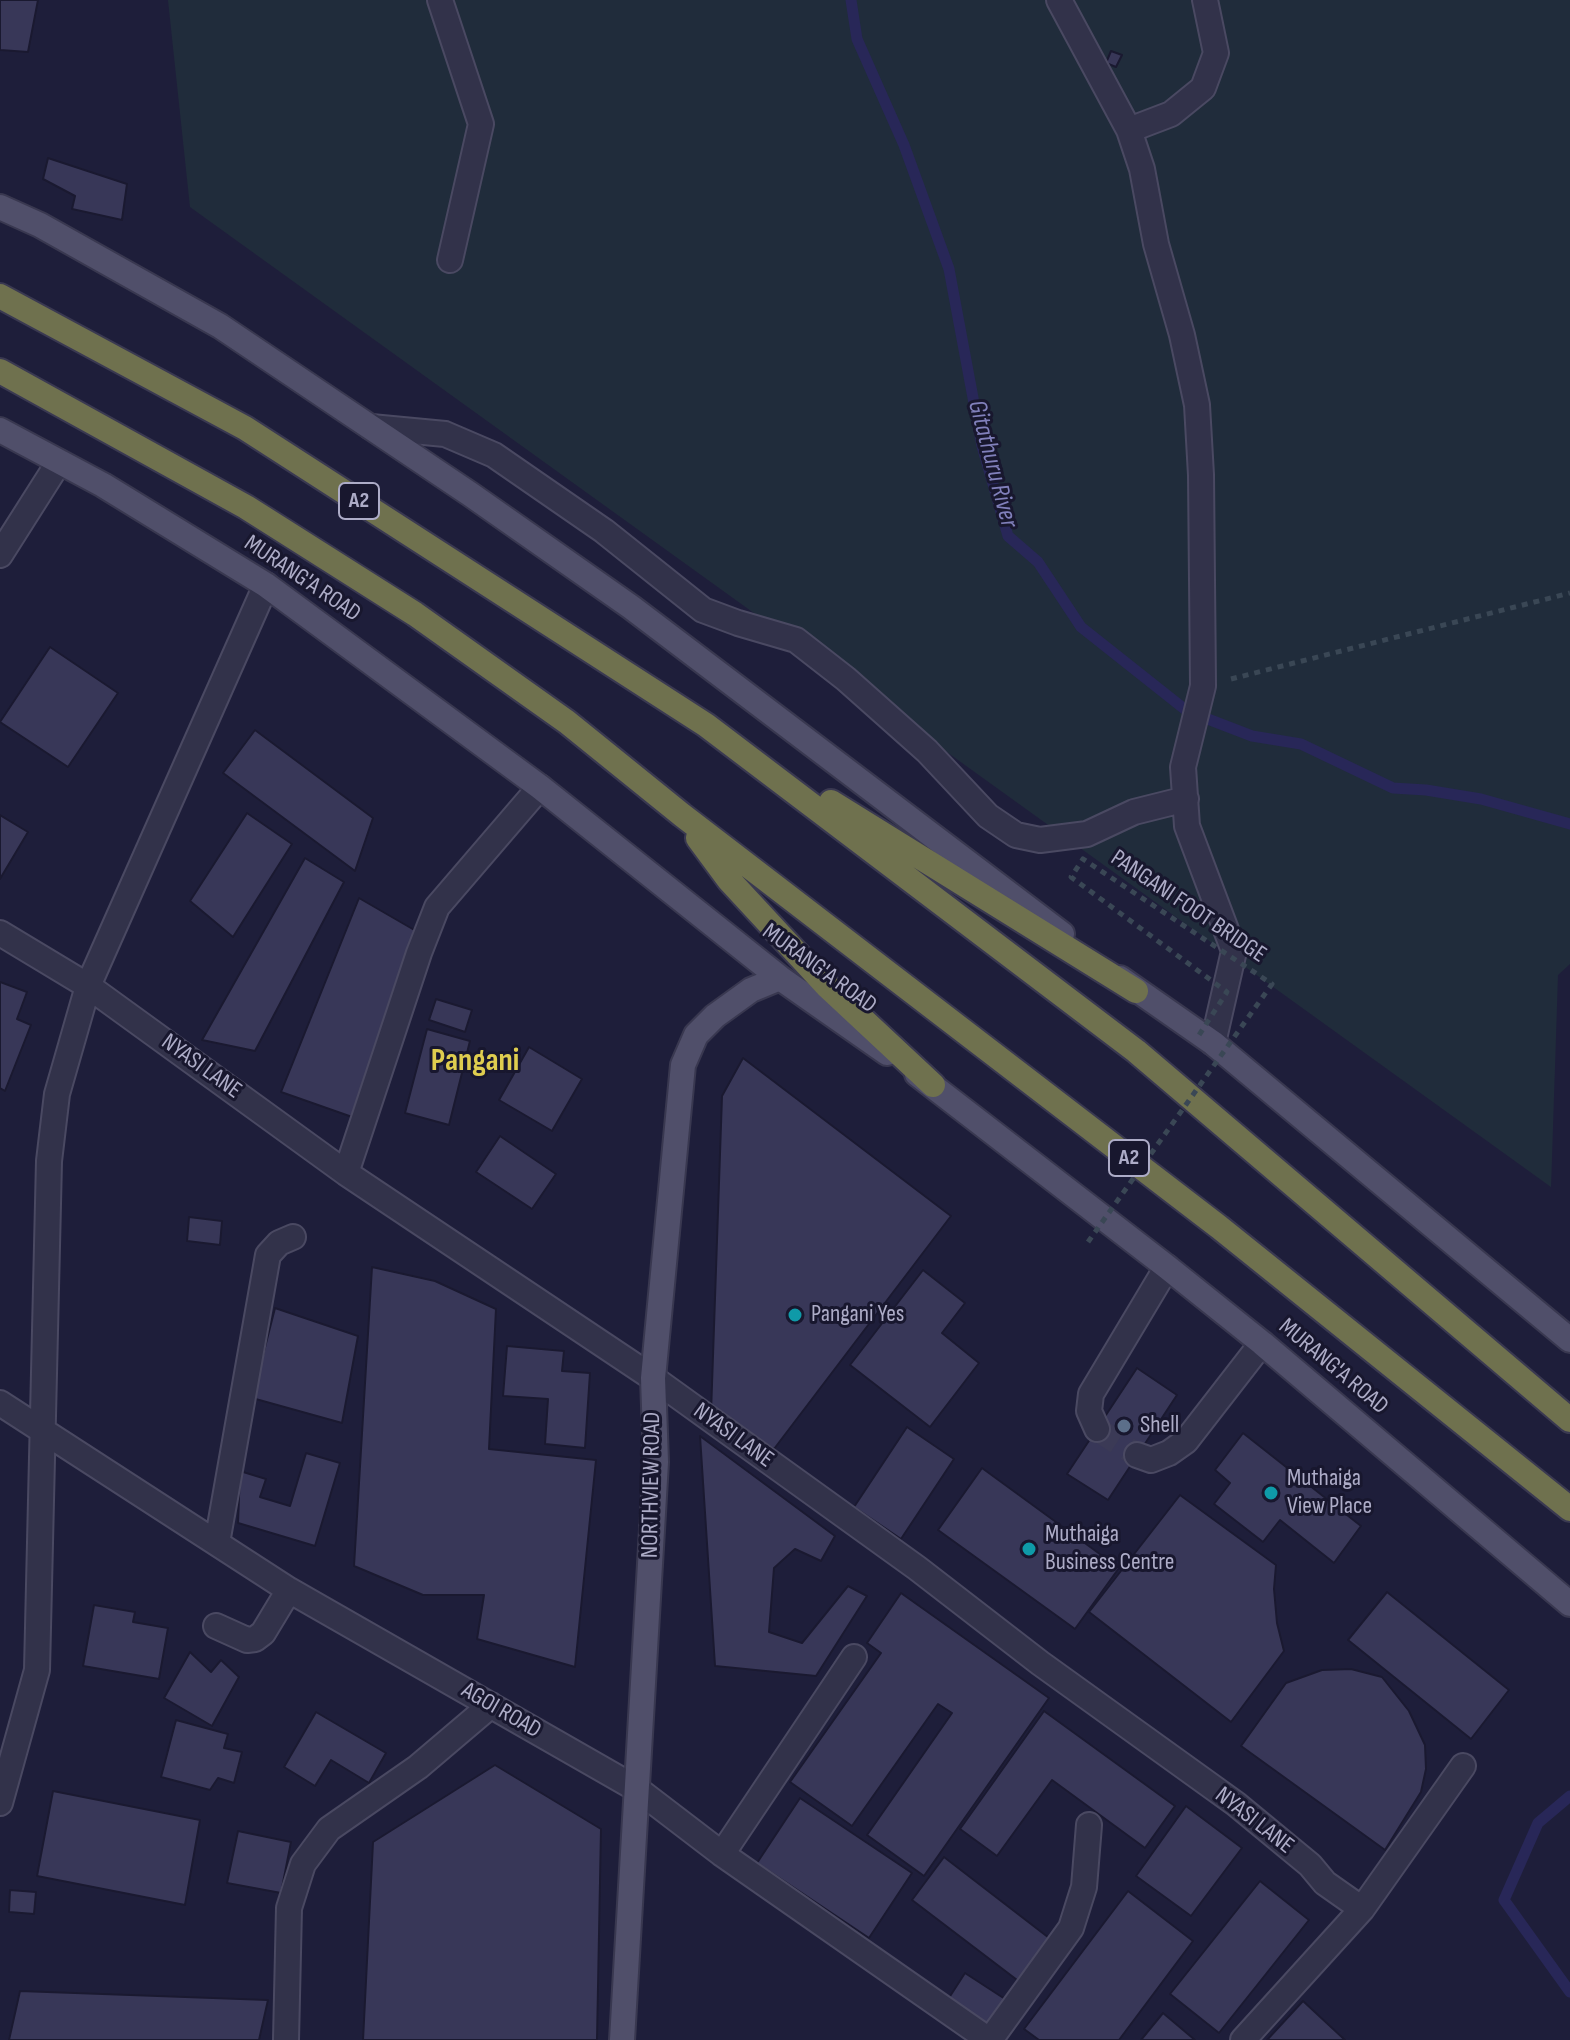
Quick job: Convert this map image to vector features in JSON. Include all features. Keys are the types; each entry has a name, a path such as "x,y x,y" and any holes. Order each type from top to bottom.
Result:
{"highway":[{"name":"A2","path":"0,296 245,428 706,725 1136,1051 1570,1420"},
{"name":"MURANG'A ROAD","path":"0,371 246,507 415,614 567,722 682,815 1219,1227 1570,1509"},
{"path":"706,725 1136,991"},
{"path":"682,815 729,880 828,987 933,1085"}],"main road":[{"path":"0,207 40,225 220,326 631,607 1136,991 1206,1039 1570,1340"},
{"name":"MURANG'A ROAD","path":"0,430 103,485 266,585 540,787 780,978 933,1085 1167,1267 1262,1343 1570,1604"},
{"name":"NORTHVIEW ROAD","path":"622,2040 656,1462 653,1378 683,1065 696,1035 715,1016 751,990 780,978"}],"street":[{"path":"440,0 481,124 450,260"},
{"path":"1059,0 1129,130 1142,169 1156,244 1182,335 1197,405 1201,475 1203,686 1183,767 1187,826 1234,951 1206,1039"},
{"path":"1129,130 1171,114 1203,88 1216,53 1205,0"},
{"path":"371,427 445,434 494,455 604,531 703,610 796,640 846,679 927,751 988,816 1016,835 1040,840 1087,834 1134,812 1186,799"},
{"path":"0,555 59,462"},
{"path":"0,1803 37,1670 49,1161 57,1094 88,986 266,585"},
{"path":"346,1173 437,907 540,787"},
{"name":"NYASI LANE","path":"0,933 88,986 346,1173 653,1378 1236,1804 1310,1865 1325,1883 1362,1909"},
{"path":"217,1543 268,1255 279,1243 293,1237"},
{"path":"1097,1429 1089,1411 1091,1394 1167,1267"},
{"path":"1137,1455 1151,1460 1169,1453 1186,1441 1262,1343"},
{"name":"AGOI ROAD","path":"0,1403 289,1590 637,1789 722,1854 990,2040"},
{"path":"216,1626 247,1640 255,1639 263,1633 289,1590"},
{"path":"722,1854 854,1657"},
{"path":"286,2040 289,1908 303,1864 329,1829 418,1767 491,1705"},
{"path":"1243,2040 1362,1909 1463,1766"},
{"path":"990,2040 1071,1928 1084,1887 1089,1825"}],"path":[{"path":"1203,686 1570,593"},
{"name":"PANGANI FOOT BRIDGE","path":"1088,1242 1272,984 1083,859 1071,877 1227,992 1206,1039"}],"shaded area":[{"path":"168,0 1570,0 1570,964 1558,975 1551,1187 190,207"}],"building":[{"path":"0,0 38,0 28,52 0,50"},
{"path":"1111,51 1122,55 1116,67 1106,63"},
{"path":"48,158 127,184 122,220 72,209 75,196 43,179"},
{"path":"50,647 118,693 68,767 0,722"},
{"path":"255,730 373,818 355,871 223,773"},
{"path":"247,813 292,844 233,937 190,901"},
{"path":"0,815 28,832 0,879"},
{"path":"305,858 344,882 255,1051 202,1040"},
{"path":"359,898 423,935 355,1118 281,1092"},
{"path":"0,982 27,992 17,1019 31,1025 5,1091 0,1088"},
{"path":"436,999 472,1010 465,1032 429,1020"},
{"path":"427,1029 470,1041 449,1125 405,1113"},
{"path":"529,1047 582,1079 552,1131 499,1100"},
{"name":"Pangani Yes","path":"743,1058 951,1216 774,1449 711,1413 722,1096"},
{"path":"500,1136 556,1174 532,1209 476,1172"},
{"path":"189,1217 222,1221 220,1245 187,1241"},
{"path":"372,1267 435,1281 496,1309 489,1449 596,1460 575,1667 477,1639 484,1595 423,1595 354,1566"},
{"path":"923,1270 965,1303 942,1333 979,1363 930,1427 850,1365"},
{"path":"275,1308 358,1336 342,1423 252,1398"},
{"path":"507,1346 564,1351 562,1371 590,1373 585,1448 545,1444 548,1399 503,1396"},
{"path":"1137,1368 1177,1395 1108,1500 1067,1474"},
{"path":"907,1427 954,1459 901,1539 854,1507"},
{"name":"Muthaiga View Place","path":"1243,1433 1361,1526 1334,1563 1280,1520 1263,1542 1214,1504 1230,1483 1215,1470"},
{"path":"700,1436 835,1536 821,1561 795,1549 774,1568 769,1632 802,1643 848,1586 867,1596 816,1676 715,1666"},
{"path":"306,1453 340,1463 315,1546 238,1523 240,1471 266,1479 260,1497 290,1506"},
{"name":"Muthaiga Business Centre","path":"982,1468 1119,1568 1075,1629 938,1530"},
{"path":"1180,1495 1276,1565 1274,1589 1277,1623 1284,1651 1231,1722 1089,1612"},
{"path":"1387,1592 1509,1690 1471,1739 1348,1640"},
{"path":"901,1593 1049,1698 924,1876 867,1835 952,1713 938,1704 852,1826 790,1782 881,1653 867,1643"},
{"path":"94,1605 135,1612 133,1622 168,1628 159,1679 83,1666"},
{"path":"190,1652 211,1672 221,1660 239,1677 212,1726 164,1698"},
{"path":"1351,1669 1382,1677 1409,1711 1425,1745 1426,1769 1421,1792 1385,1850 1241,1746 1286,1683 1322,1670"},
{"path":"1044,1711 1175,1806 1145,1848 1052,1780 997,1856 960,1829"},
{"path":"316,1712 386,1753 369,1783 331,1760 315,1786 284,1767"},
{"path":"176,1720 228,1734 224,1748 242,1752 234,1783 218,1778 210,1790 161,1777"},
{"path":"495,1765 601,1829 597,2040 363,2040 373,1842"},
{"path":"53,1791 200,1820 185,1905 37,1876"},
{"path":"800,1798 912,1873 869,1938 757,1863"},
{"path":"1186,1806 1242,1848 1191,1916 1136,1876"},
{"path":"238,1831 291,1842 281,1893 227,1883"},
{"path":"944,1857 1053,1941 1021,1983 912,1900"},
{"path":"1260,1881 1309,1920 1219,2033 1170,1994"},
{"path":"10,1890 36,1892 34,1914 9,1912"},
{"path":"1128,1891 1193,1941 1119,2040 1039,2040 1024,2029"},
{"path":"965,1973 1005,1999 985,2031 945,2004"},
{"path":"20,1991 268,2000 259,2040 9,2040"},
{"path":"1303,2001 1345,2040 1267,2040"},
{"path":"1163,2013 1195,2040 1141,2040"}],"waterway":[{"name":"Gitathuru River","path":"851,0 857,39 904,145 949,269 982,446 1008,536 1038,562 1081,627 1187,711 1252,736 1301,744 1393,788 1481,799 1570,824"},
{"path":"1570,1796 1538,1823 1504,1900 1570,1992"}],"tunnel":[{"path":"1097,1429 1137,1455"}],"place":[{"name":"Pangani Yes","path":"795,1315"},
{"name":"Shell","path":"1124,1426"},
{"name":"Muthaiga View Place","path":"1271,1493"},
{"name":"Muthaiga Business Centre","path":"1029,1549"}],"district":[{"name":"Pangani","path":"475,1062"}]}
